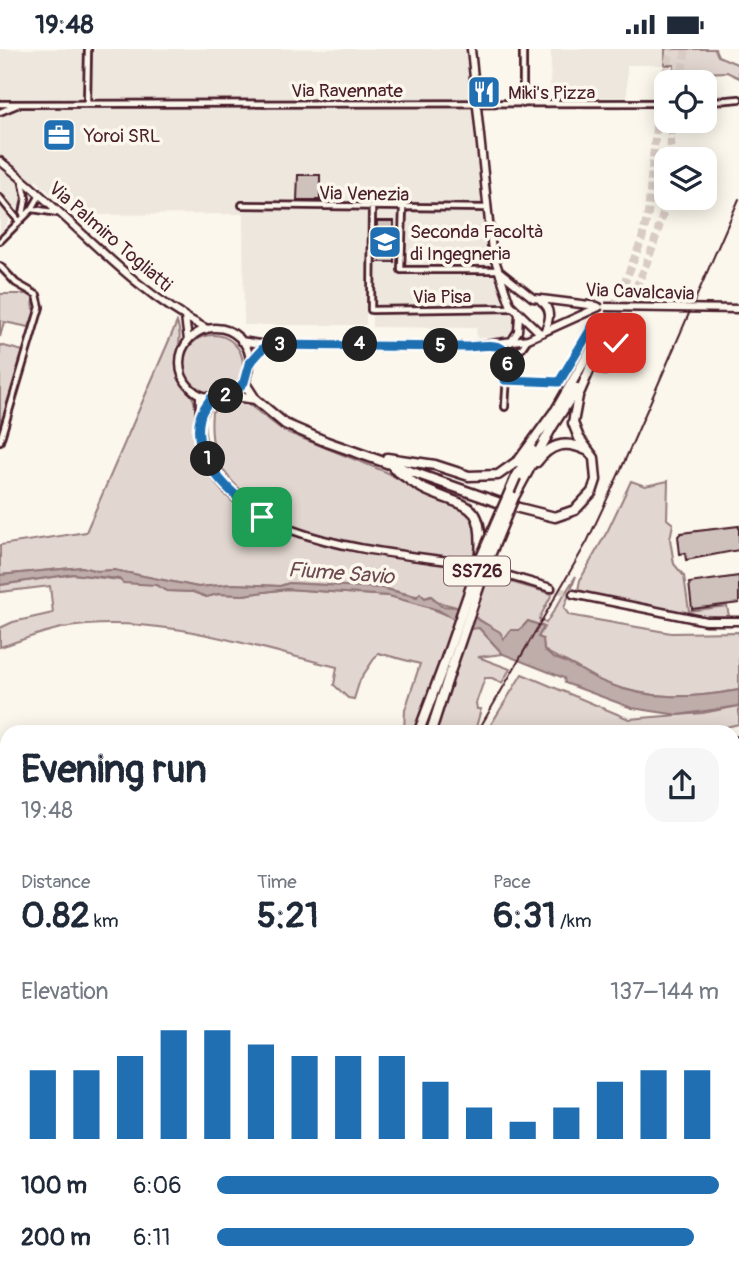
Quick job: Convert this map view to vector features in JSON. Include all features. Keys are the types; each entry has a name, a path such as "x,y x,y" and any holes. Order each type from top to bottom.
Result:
{"highway":[{"name":"SS726","path":"432,725 447,666 480,560 516,477 597,339"},
{"name":"SS726","path":"422,725 514,497 552,427 607,341"},
{"path":"244,382 255,399 285,424 327,442 503,504 555,517 575,510 592,492 597,471 594,457 575,430 573,411 592,364"},
{"path":"230,395 255,399"},
{"path":"327,442 470,476 498,475 519,460 554,412"},
{"path":"514,497 539,459 552,446 568,444 588,451"},
{"path":"376,459 419,486 468,506 480,524 480,560"}],"street":[{"path":"87,103 88,49"},
{"path":"471,49 486,208 497,270 513,308 543,332"},
{"path":"523,49 523,104"},
{"path":"717,101 739,99"},
{"name":"Via Ravennate","path":"0,112 10,106 28,103"},
{"name":"Via Ravennate","path":"0,104 654,103"},
{"name":"Via Palmiro Togliatti","path":"0,159 145,288 185,317 207,329"},
{"path":"21,177 29,208"},
{"path":"0,241 40,195"},
{"path":"0,198 18,220"},
{"name":"Via Venezia","path":"242,205 486,208"},
{"name":"Via Pisa","path":"372,207 371,310 513,308"},
{"path":"29,208 58,213"},
{"path":"402,208 401,270 497,270"},
{"path":"0,266 16,283 37,295 40,307 0,441"},
{"name":"Via Cavalcavia","path":"497,270 519,289 540,300 602,307 739,309"},
{"path":"540,300 549,308 543,332"},
{"path":"242,341 249,364 244,382 230,395 211,398 200,395 189,387 180,367 182,352 188,340 207,329 225,330 242,341 266,345 467,347 528,338 602,307"},
{"path":"515,357 511,342 518,331 519,315"},
{"path":"185,317 188,340"},
{"path":"505,380 559,382 592,327 598,322 607,322 616,330 616,343 606,359 605,371"},
{"path":"505,407 508,367 528,338"},
{"path":"497,344 505,352 508,367"},
{"path":"249,364 266,345"},
{"path":"200,395 202,445 219,481 262,517 318,540 470,564"},
{"path":"200,417 211,398"},
{"path":"492,571 551,588"},
{"path":"573,594 706,621 739,621"}],"shaded area":[{"path":"0,49 466,49 492,266 505,302 514,317 515,330 505,337 477,338 476,328 372,327 372,312 366,312 366,325 244,325 243,214 73,215 36,180 0,234"},
{"path":"551,49 665,49 665,65 627,65 627,97 550,97"},
{"path":"665,49 715,49 718,56 739,65 739,78 727,72 717,72 717,70 674,70 674,65 665,65"},
{"path":"0,294 28,294 33,298 34,313 29,327 4,322 0,337"},
{"path":"177,322 180,334 176,369 194,401 196,439 200,455 213,480 223,491 268,528 274,514 235,484 218,461 212,431 212,412 221,406 239,402 248,404 284,431 386,472 430,497 463,510 475,522 478,539 469,570 552,594 539,619 546,623 576,576 564,608 569,615 671,633 739,632 739,690 672,696 622,689 599,681 544,650 543,639 538,637 544,627 528,621 520,630 511,630 504,639 475,617 431,596 425,598 382,588 289,583 280,586 232,584 198,587 114,570 97,571 82,567 0,575 0,545 86,532"},
{"path":"213,335 234,344 243,365 234,386 213,395 192,386 183,365 192,344"},
{"path":"0,345 23,351 0,428"},
{"path":"631,481 645,486 668,481 667,519 673,524 670,539 674,564 684,576 689,611 727,606 729,616 691,615 653,609 578,590 580,580"},
{"path":"82,567 97,571 114,570 198,587 232,584 280,586 289,583 382,588 417,597 420,593 425,598 431,596 441,606 456,607 500,632 504,639 511,630 520,630 528,621 544,627 538,637 543,639 544,650 553,658 606,683 639,693 672,696 739,690 739,706 678,715 632,708 565,683 564,678 503,654 479,628 471,629 438,610 389,596 287,589 207,597 193,592 167,591 156,585 123,583 119,579 73,574 0,585 0,575"},
{"path":"73,574 156,585 167,591 193,592 206,597 287,589 389,596 418,603 479,628 503,654 478,657 510,669 502,683 485,678 476,703 477,709 481,709 477,725 438,725 454,676 437,668 417,725 404,725 405,710 420,664 378,653 360,680 354,699 348,698 334,685 337,667 236,641 166,628 97,624 62,628 0,647 0,628 13,622 53,613 50,586 0,592 0,585"},
{"path":"522,674 629,719 703,713 739,706 739,724 735,725 491,725"}],"building":[{"path":"298,175 320,175 320,200 297,200"},
{"name":"Seconda Facoltà di Ingegneria","path":"377,221 394,221 394,262 376,262"},
{"path":"739,526 739,550 686,560 685,553 680,554 678,536 681,533"},
{"path":"739,576 739,603 692,609 689,583"}],"tunnel":[{"path":"597,339 621,292 642,239 648,214 657,116 671,49"},
{"path":"682,70 686,49"},
{"path":"671,133 671,147"},
{"path":"607,341 643,272 664,210"},
{"path":"551,588 573,594"}],"railway":[{"path":"481,725 587,542 739,199"}],"place":[{"name":"Miki's Pizza","path":"484,92"},
{"name":"Yoroi SRL","path":"59,135"},
{"name":"Seconda Facoltà di Ingegneria","path":"385,242"}],"route":[{"path":"262,517 219,481 202,445 200,417 211,398 230,395 238,389 248,373 249,364 266,345 467,347 497,344 508,359 505,380 559,382 592,327 598,322 607,322 616,330 616,343"}],"water label":[{"name":"Fiume Savio","path":"341,573"}]}
